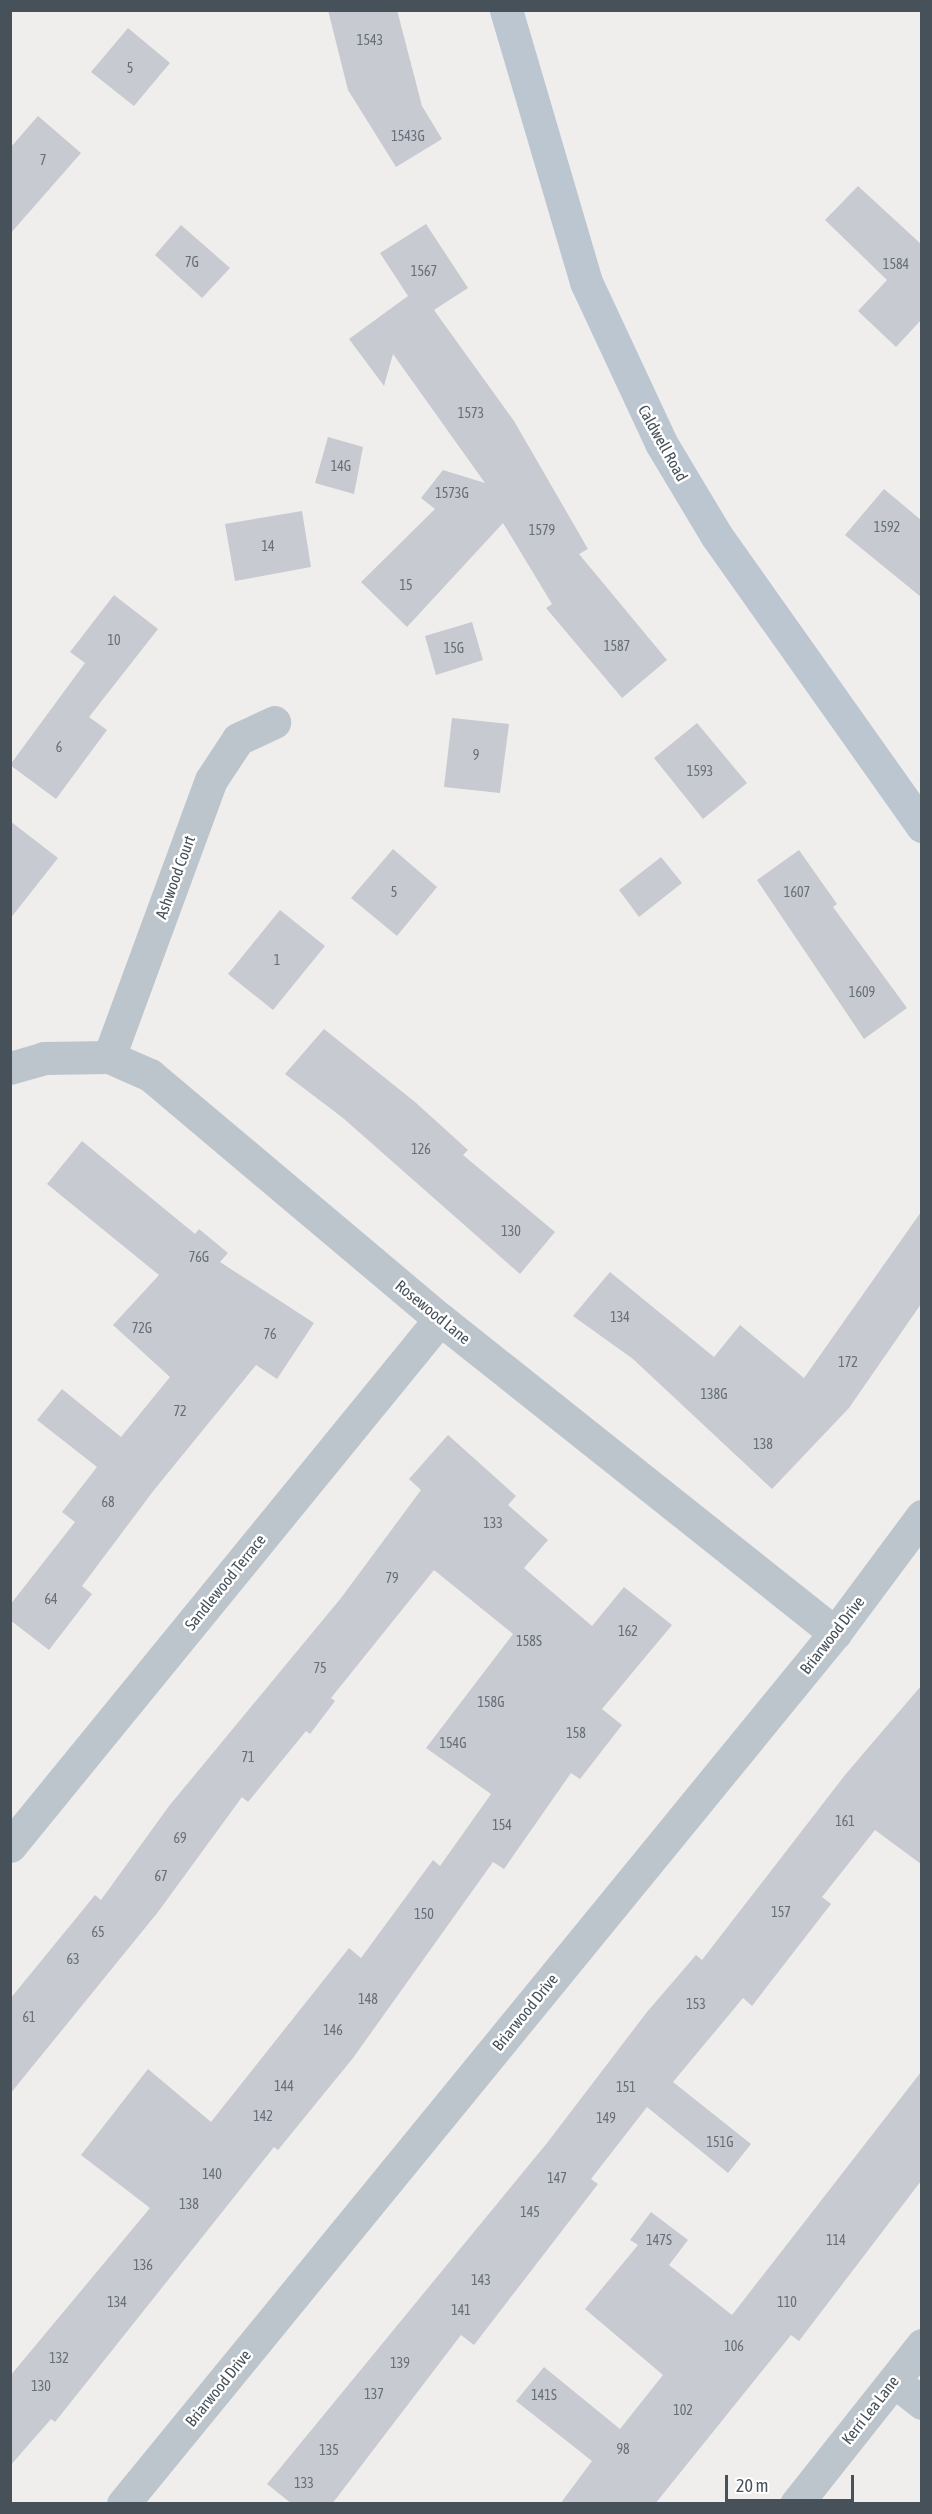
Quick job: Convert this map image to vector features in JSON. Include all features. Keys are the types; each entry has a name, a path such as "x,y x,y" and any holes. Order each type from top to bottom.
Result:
{"street":[{"name":"Caldwell Road","path":"506,10 586,282 661,443 716,535 921,826"},
{"name":"Ashwood Court","path":"109,1057 211,780 238,739 274,722"},
{"name":"Rosewood Lane","path":"10,1068 44,1058 109,1057 150,1075 440,1319 835,1633"},
{"name":"Sandlewood Terrace","path":"10,1846 440,1319"},
{"name":"Briarwood Drive","path":"123,2504 835,1633 921,1516"},
{"name":"Kerri Lea Lane","path":"796,2504 921,2345"},
{"path":"894,2380 921,2403"}],"building":[{"path":"328,10 397,10 422,106 442,139 396,167 348,90"},
{"path":"128,28 170,63 134,106 91,72"},
{"path":"38,116 81,153 10,234 10,148"},
{"path":"858,186 921,244 921,320 896,347 858,311 887,280 825,220"},
{"path":"426,224 468,288 434,310 514,421 588,549 579,554 667,660 622,698 546,608 552,604 503,523 407,627 361,582 435,509 421,498 443,470 485,483 393,354 384,386 349,339 408,296 380,253"},
{"path":"181,225 230,268 202,298 155,255"},
{"path":"328,437 363,447 354,494 315,483"},
{"path":"884,489 921,520 921,597 845,535"},
{"path":"302,511 311,567 235,581 225,524"},
{"path":"114,595 158,629 89,717 107,730 56,799 10,765 85,663 70,652"},
{"path":"472,622 483,660 436,675 425,636"},
{"path":"452,718 509,724 500,793 444,787"},
{"path":"697,723 747,783 703,819 654,758"},
{"path":"10,821 58,858 10,919"},
{"path":"393,849 437,887 397,936 351,898"},
{"path":"799,850 837,904 833,907 907,1008 864,1039 757,880"},
{"path":"661,857 682,883 639,917 619,890"},
{"path":"280,910 325,946 273,1010 228,974"},
{"path":"324,1029 415,1102 468,1150 463,1155 555,1232 520,1274 343,1118 285,1074"},
{"path":"82,1141 195,1234 199,1229 228,1253 220,1262 314,1323 277,1379 256,1365 154,1490 82,1586 92,1594 49,1650 10,1620 10,1605 75,1522 62,1512 97,1467 37,1420 62,1389 121,1437 170,1377 113,1325 159,1275 47,1184"},
{"path":"921,1212 921,1304 849,1408 772,1489 633,1359 573,1316 610,1272 714,1357 740,1325 804,1378"},
{"path":"448,1435 516,1496 508,1505 548,1540 524,1568 592,1626 624,1587 672,1625 602,1709 622,1725 580,1779 571,1773 504,1869 493,1862 353,2058 278,2150 274,2147 55,2422 51,2419 10,2466 10,2376 150,2208 81,2155 148,2069 211,2122 349,1948 361,1958 433,1860 440,1866 491,1794 426,1748 513,1634 434,1570 331,1698 335,1701 310,1734 306,1731 248,1802 242,1797 158,1912 10,2094 10,1999 95,1895 101,1900 169,1806 341,1598 421,1490 409,1479"},
{"path":"921,1686 921,1864 875,1830 822,1897 831,1904 752,2006 743,1998 673,2082 751,2144 728,2173 647,2107 591,2179 598,2184 474,2345 461,2335 332,2504 292,2504 267,2484 547,2143 647,2012 696,1955 702,1960 845,1775"},
{"path":"921,2072 921,2181 799,2341 791,2335 655,2504 560,2504 592,2461 516,2401 544,2367 620,2429 663,2375 585,2309 638,2245 630,2240 651,2212 688,2240 669,2265 732,2315"}]}
